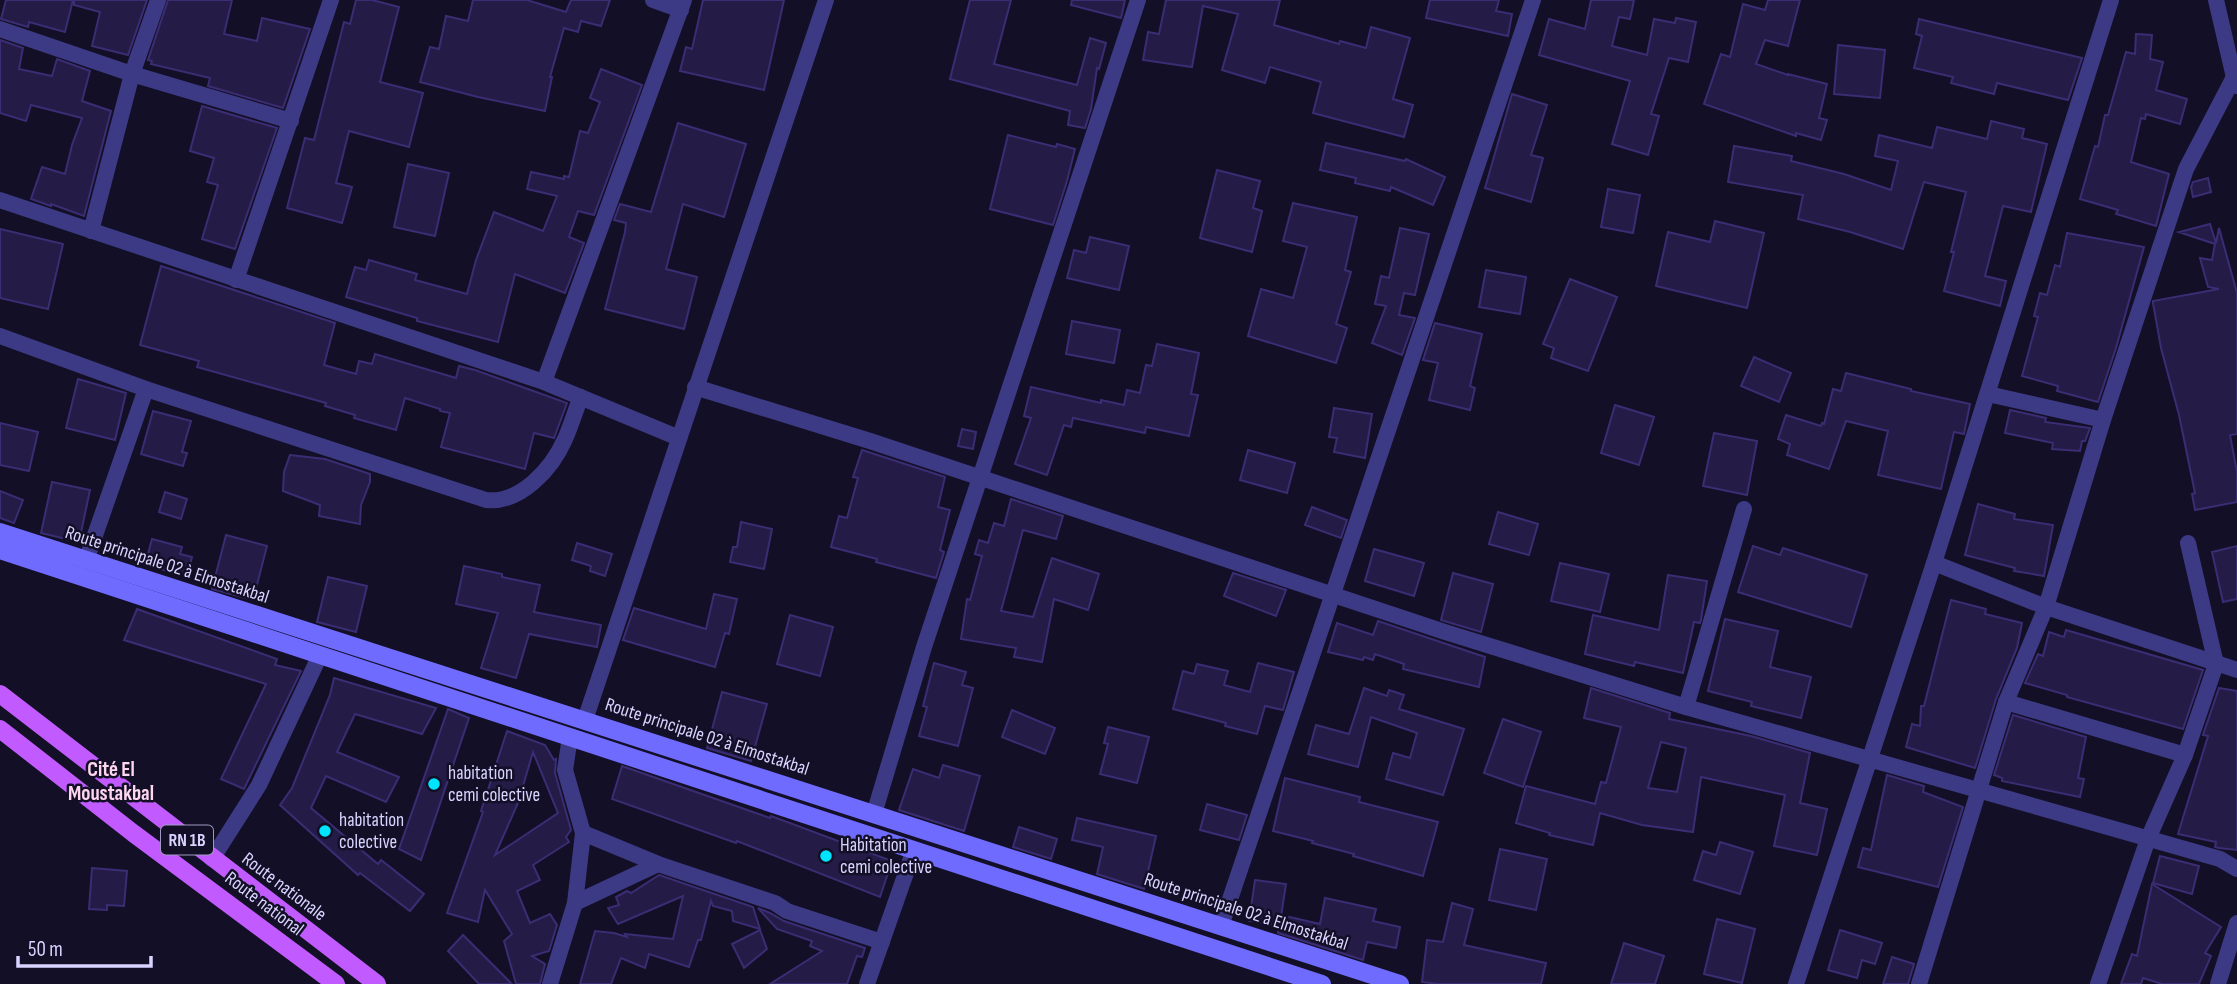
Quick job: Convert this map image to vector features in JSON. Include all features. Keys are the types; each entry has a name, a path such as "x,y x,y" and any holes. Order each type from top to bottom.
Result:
{"main road":[{"name":"Route principale 02 à Elmostakbal","path":"0,532 1401,984"},
{"name":"Route principale 02 à Elmostakbal","path":"0,550 1322,984"},
{"name":"Route nationale","path":"0,694 377,984"},
{"name":"Route national","path":"0,729 336,984"}],"street":[{"path":"91,231 132,74 158,0"},
{"path":"236,280 331,0"},
{"path":"544,382 683,5 653,0"},
{"path":"585,720 826,0"},
{"path":"874,814 924,647 1138,0"},
{"path":"1221,926 1533,0"},
{"path":"1796,984 1934,563 2111,0"},
{"path":"1919,984 2006,702 2046,607 2103,420 2186,169 2236,83 2216,0"},
{"path":"0,29 132,74 291,121"},
{"path":"0,201 544,382 679,438"},
{"path":"0,336 146,389 486,500 513,497 550,464 565,441 580,397"},
{"path":"695,387 870,440 1445,632 1870,761 2220,859 2237,869"},
{"path":"86,561 146,389"},
{"path":"1988,394 2103,420"},
{"path":"1686,707 1744,509"},
{"path":"2098,984 2148,839 2185,755 2216,664 2189,543"},
{"path":"1934,563 2046,607 2237,670"},
{"path":"212,859 259,785 320,655"},
{"path":"2006,702 2185,755"},
{"path":"550,984 575,903 583,833 565,770 570,737"},
{"path":"583,833 658,864 882,942"},
{"path":"867,984 914,850"},
{"path":"575,903 658,864"},
{"path":"2218,984 2237,923"}],"building":[{"path":"6,0 73,0 65,32 29,22 28,27 1,19"},
{"path":"74,0 147,0 128,55 92,46 100,12 74,5"},
{"path":"168,0 232,0 224,34 257,41 262,18 310,29 283,108 208,86 210,78 151,64 152,61 148,60"},
{"path":"356,0 372,0 399,7 380,82 423,93 409,147 349,131 336,183 352,187 342,223 287,208 305,138 314,140 344,22 350,24"},
{"path":"473,0 527,0 566,12 571,0 610,0 601,26 581,21 578,32 564,28 550,77 545,111 420,82 430,47 439,49 446,16 468,21"},
{"path":"703,0 784,0 764,90 680,71 686,47 692,49"},
{"path":"970,0 1011,0 994,64 1077,85 1090,38 1106,43 1099,69 1097,68 1091,109 1085,128 1068,125 1070,111 950,79"},
{"path":"1072,0 1125,0 1121,18 1071,5"},
{"path":"1166,0 1280,0 1274,25 1339,44 1340,41 1366,48 1371,27 1410,38 1393,99 1413,105 1404,137 1313,113 1321,82 1270,67 1265,83 1222,70 1238,14 1203,6 1192,67 1143,60 1148,32 1159,34"},
{"path":"1430,0 1499,0 1496,11 1512,14 1508,36 1426,18"},
{"path":"1591,0 1634,0 1630,19 1619,17 1612,46 1647,55 1654,19 1675,23 1676,18 1696,22 1688,62 1669,58 1651,114 1659,116 1648,155 1612,144 1630,81 1539,55 1549,19 1585,29"},
{"path":"1768,0 1800,0 1788,46 1765,40 1756,64 1827,84 1819,118 1827,120 1821,140 1796,133 1796,136 1704,104 1721,54 1730,57 1743,4 1765,10"},
{"path":"1919,19 2082,58 2068,100 1997,83 1994,94 1951,83 1953,77 1914,68 1922,36 1916,34"},
{"path":"2136,34 2152,35 2150,59 2163,62 2156,90 2187,99 2180,124 2146,114 2145,119 2141,118 2131,162 2169,174 2156,226 2116,214 2118,210 2080,199 2126,52 2135,54"},
{"path":"0,40 23,48 19,69 52,76 57,59 90,71 82,101 111,111 84,216 31,199 42,167 65,174 82,118 31,105 26,121 0,113"},
{"path":"1838,45 1885,50 1880,98 1834,94"},
{"path":"601,69 642,85 594,215 578,211 569,237 584,243 565,293 515,274 498,342 417,321 417,318 346,297 355,267 366,270 369,260 417,274 415,280 467,294 494,212 543,231 557,196 527,189 531,172 564,179 564,176 569,177 580,131 588,133 600,102 590,98"},
{"path":"1512,94 1547,105 1531,155 1543,158 1531,202 1485,188"},
{"path":"202,106 277,128 235,249 202,239 218,185 207,182 214,158 190,151"},
{"path":"1991,121 2024,129 2022,138 2047,144 2031,212 2003,206 1985,276 2006,281 2000,306 1944,291 1966,192 1924,182 1903,249 1798,219 1803,195 1728,182 1734,146 1792,156 1791,161 1844,174 1891,190 1898,161 1875,156 1879,135 1932,148 1937,127 1987,139"},
{"path":"678,123 746,144 724,217 683,204 666,269 697,277 684,329 605,309 625,232 626,223 614,220 620,204 651,212"},
{"path":"1008,135 1075,149 1053,225 990,209"},
{"path":"1326,143 1405,161 1406,159 1445,177 1433,205 1391,187 1390,191 1355,183 1356,178 1320,170"},
{"path":"408,164 449,173 435,236 394,227"},
{"path":"1217,170 1260,181 1253,208 1262,211 1252,252 1200,238"},
{"path":"2208,178 2211,192 2193,197 2193,182"},
{"path":"1608,189 1640,195 1633,233 1601,227"},
{"path":"1293,203 1357,217 1345,270 1351,272 1336,324 1347,328 1336,363 1248,336 1261,289 1293,298 1307,247 1283,241"},
{"path":"1715,221 1764,233 1747,308 1656,286 1668,232 1710,242"},
{"path":"2210,224 2216,243 2219,228 2237,293 2237,434 2230,435 2237,472 2237,502 2195,510 2192,494 2195,493 2179,415 2161,348 2153,301 2219,289 2208,287 2200,258 2212,260 2215,244 2179,232"},
{"path":"1400,228 1429,234 1415,295 1404,293 1399,315 1415,318 1402,355 1372,343 1386,306 1375,304 1381,276 1389,278"},
{"path":"0,229 63,244 48,309 0,298"},
{"path":"2067,233 2144,247 2098,402 2057,391 2058,386 2022,376 2038,317 2034,316 2040,293 2047,295 2055,265 2060,267"},
{"path":"1090,237 1129,246 1119,290 1067,278 1074,250 1086,253"},
{"path":"161,266 335,323 324,365 356,374 359,361 372,364 375,354 456,378 459,366 567,403 554,438 534,433 525,469 441,447 450,413 440,409 405,398 396,430 354,418 355,415 325,406 326,403 197,367 199,361 140,345"},
{"path":"1486,270 1526,277 1520,314 1479,307"},
{"path":"1570,279 1617,297 1588,371 1551,358 1554,348 1543,344"},
{"path":"1072,321 1120,330 1114,363 1066,354"},
{"path":"1435,323 1482,334 1470,386 1475,388 1470,410 1429,400 1438,363 1423,360"},
{"path":"1157,344 1199,353 1191,394 1198,395 1189,436 1146,427 1145,433 1073,418 1071,427 1064,425 1047,475 1015,464 1031,418 1024,416 1031,387 1101,403 1101,400 1124,405 1127,390 1140,393 1146,365 1152,366"},
{"path":"1754,357 1791,373 1779,402 1741,386"},
{"path":"1846,373 1970,404 1964,434 1954,432 1941,489 1878,475 1888,431 1846,421 1829,469 1787,455 1790,444 1778,439 1786,415 1821,426 1824,424 1833,389 1841,391"},
{"path":"78,379 126,393 115,440 66,428"},
{"path":"1615,405 1654,417 1639,465 1601,453"},
{"path":"1334,408 1372,414 1365,458 1334,452 1337,438 1329,437"},
{"path":"2010,410 2046,418 2045,422 2090,428 2085,441 2082,441 2080,451 2052,449 2053,443 2005,433"},
{"path":"153,411 191,421 182,452 187,453 183,466 141,454"},
{"path":"0,423 38,432 29,471 0,465"},
{"path":"962,429 976,432 973,449 958,446"},
{"path":"1714,433 1757,441 1747,495 1703,486"},
{"path":"862,450 945,477 938,507 950,510 940,550 944,552 936,578 831,547 839,516 847,518 858,478 853,477"},
{"path":"1248,450 1295,463 1287,493 1240,480"},
{"path":"290,455 325,459 370,474 370,482 361,505 360,524 319,516 320,505 283,491 284,472"},
{"path":"52,482 90,490 79,542 41,533"},
{"path":"0,491 23,500 14,523 0,518"},
{"path":"165,492 187,499 181,519 159,512"},
{"path":"1011,499 1063,516 1056,539 1023,530 1001,611 1033,617 1052,558 1099,574 1088,610 1054,599 1042,662 1014,657 1016,648 961,639 967,599 970,600 982,556 975,554 979,540 988,543 994,523 1004,526"},
{"path":"1978,504 2015,514 2014,519 2053,525 2044,576 2014,571 2015,568 1965,555"},
{"path":"1312,507 1347,520 1341,538 1305,525"},
{"path":"1498,512 1538,524 1529,555 1489,544"},
{"path":"741,522 772,529 764,569 730,562 733,547 737,547"},
{"path":"226,535 267,546 253,600 212,589"},
{"path":"152,539 182,547 180,554 192,557 187,576 145,565"},
{"path":"577,543 612,554 605,576 590,571 591,566 572,560"},
{"path":"1753,546 1780,555 1783,548 1867,575 1851,627 1738,592"},
{"path":"2237,546 2237,599 2223,602 2212,552"},
{"path":"1374,549 1424,563 1414,596 1365,581"},
{"path":"1560,563 1609,574 1600,612 1551,601"},
{"path":"464,566 540,585 534,612 601,625 597,647 529,634 516,678 481,668 498,613 456,604"},
{"path":"1233,573 1286,590 1276,616 1224,596"},
{"path":"1453,573 1493,584 1481,632 1441,620"},
{"path":"1668,575 1707,581 1701,620 1700,623 1694,622 1683,673 1635,662 1634,666 1585,654 1593,615 1659,630"},
{"path":"328,577 367,586 356,632 317,622"},
{"path":"714,594 737,599 729,634 725,633 715,667 623,640 634,608 706,629"},
{"path":"1951,600 1986,609 1985,614 2022,623 2017,648 1996,699 1975,768 1906,747 1912,724 1920,726 1921,706 1924,706"},
{"path":"137,609 277,659 275,665 301,671 244,789 221,779 266,684 124,640"},
{"path":"790,615 833,627 820,676 777,664"},
{"path":"1725,619 1778,631 1770,667 1811,677 1801,718 1751,706 1752,702 1708,691"},
{"path":"1378,621 1485,657 1479,687 1403,669 1404,664 1375,654 1373,660 1364,657 1363,660 1328,652 1337,623 1373,635"},
{"path":"2066,630 2203,670 2183,729 2025,683 2038,654 2043,656 2049,632 2064,637"},
{"path":"934,663 966,672 962,685 973,688 958,746 919,736 927,707 923,706"},
{"path":"1258,663 1294,672 1283,710 1265,706 1257,734 1173,709 1183,671 1194,674 1197,664 1228,671 1224,685 1250,692"},
{"path":"334,678 436,708 422,734 355,714 337,752 399,777 386,802 326,776 311,808 378,864 381,860 424,894 410,911 360,873 358,875 280,805 292,788 330,695"},
{"path":"1364,688 1387,696 1389,690 1404,695 1399,709 1464,729 1443,795 1386,779 1393,753 1410,758 1417,733 1371,717 1358,767 1308,754 1316,725 1349,734"},
{"path":"1591,688 1670,713 1669,719 1751,736 1810,753 1800,803 1827,809 1817,855 1774,846 1785,795 1701,777 1693,832 1642,825 1600,813 1593,845 1549,835 1550,833 1516,823 1526,786 1595,804 1601,782 1606,783 1621,727 1584,718","holes":["1661,742 1686,748 1677,792 1648,788"]},
{"path":"2219,688 2237,691 2237,850 2215,847 2216,842 2178,834 2208,736 2203,735"},
{"path":"722,692 767,704 751,761 707,748"},
{"name":"habitation cemi colective","path":"448,709 469,718 421,860 399,849"},
{"path":"1012,710 1055,728 1045,754 1002,737"},
{"path":"2013,715 2086,737 2078,778 2084,779 2080,797 2002,781 2002,778 1994,775"},
{"path":"1503,719 1541,732 1523,787 1484,773"},
{"path":"1108,727 1149,737 1137,783 1100,774 1108,744 1104,743"},
{"path":"507,731 545,745 554,760 556,759 555,773 571,830 566,837 569,842 533,865 540,880 517,891 530,923 550,914 557,925 549,951 532,956 545,964 540,984 516,984 504,941 512,934 485,890 478,922 447,913 483,812 481,811","holes":["533,752 558,813 495,855 518,803"]},
{"path":"943,765 980,776 964,831 899,810 913,769 939,778"},
{"path":"622,766 770,818 771,816 892,861 880,897 737,841 736,843 612,799"},
{"path":"1887,775 1924,786 1923,792 1963,807 1938,887 1858,867 1863,848 1871,850"},
{"path":"1285,778 1360,797 1359,802 1438,822 1423,876 1273,831"},
{"path":"1207,804 1247,815 1239,840 1200,830"},
{"path":"1077,818 1156,836 1144,889 1097,874 1103,847 1072,840"},
{"path":"1019,827 1057,839 1051,859 1013,847"},
{"path":"1720,842 1753,852 1740,894 1694,880 1703,851 1716,855"},
{"path":"1500,849 1547,859 1536,910 1489,900"},
{"path":"2160,856 2199,866 2192,894 2153,883"},
{"path":"92,868 127,871 124,906 107,905 107,910 89,909"},
{"path":"659,875 753,907 760,929 733,921 732,911 713,906 711,901 701,940 698,940 689,967 649,954 645,968 621,958 611,984 580,984 595,931 627,937 625,934 673,939 683,896 618,924 608,908 619,905 616,897 627,891 631,893"},
{"path":"1255,880 1286,884 1281,915 1320,924 1325,898 1376,909 1373,921 1400,927 1396,948 1367,942 1363,960 1278,933 1279,926 1249,921"},
{"path":"2152,884 2221,927 2205,953 2211,956 2199,984 2162,984 2143,978 2141,984 2121,984 2132,954 2137,956"},
{"path":"1452,903 1473,909 1464,945 1546,963 1541,984 1422,982 1427,940 1443,942"},
{"path":"758,908 784,921 865,948 862,957 857,956 847,984 770,984 822,951 810,946 812,941 777,929"},
{"path":"1717,919 1755,929 1742,983 1704,974"},
{"path":"760,930 767,949 744,968 732,944"},
{"path":"1840,930 1882,943 1875,964 1862,960 1857,978 1828,970"},
{"path":"463,935 512,984 479,984 448,951"},
{"path":"1624,943 1664,956 1655,984 1611,984"},
{"path":"1892,957 1914,964 1908,984 1883,984"}],"place":[{"name":"habitation cemi colective","path":"434,784"},
{"name":"habitation colective","path":"325,831"},
{"name":"Habitation cemi colective","path":"826,856"}],"district":[{"name":"Cité El Moustakbal","path":"111,781"}]}
